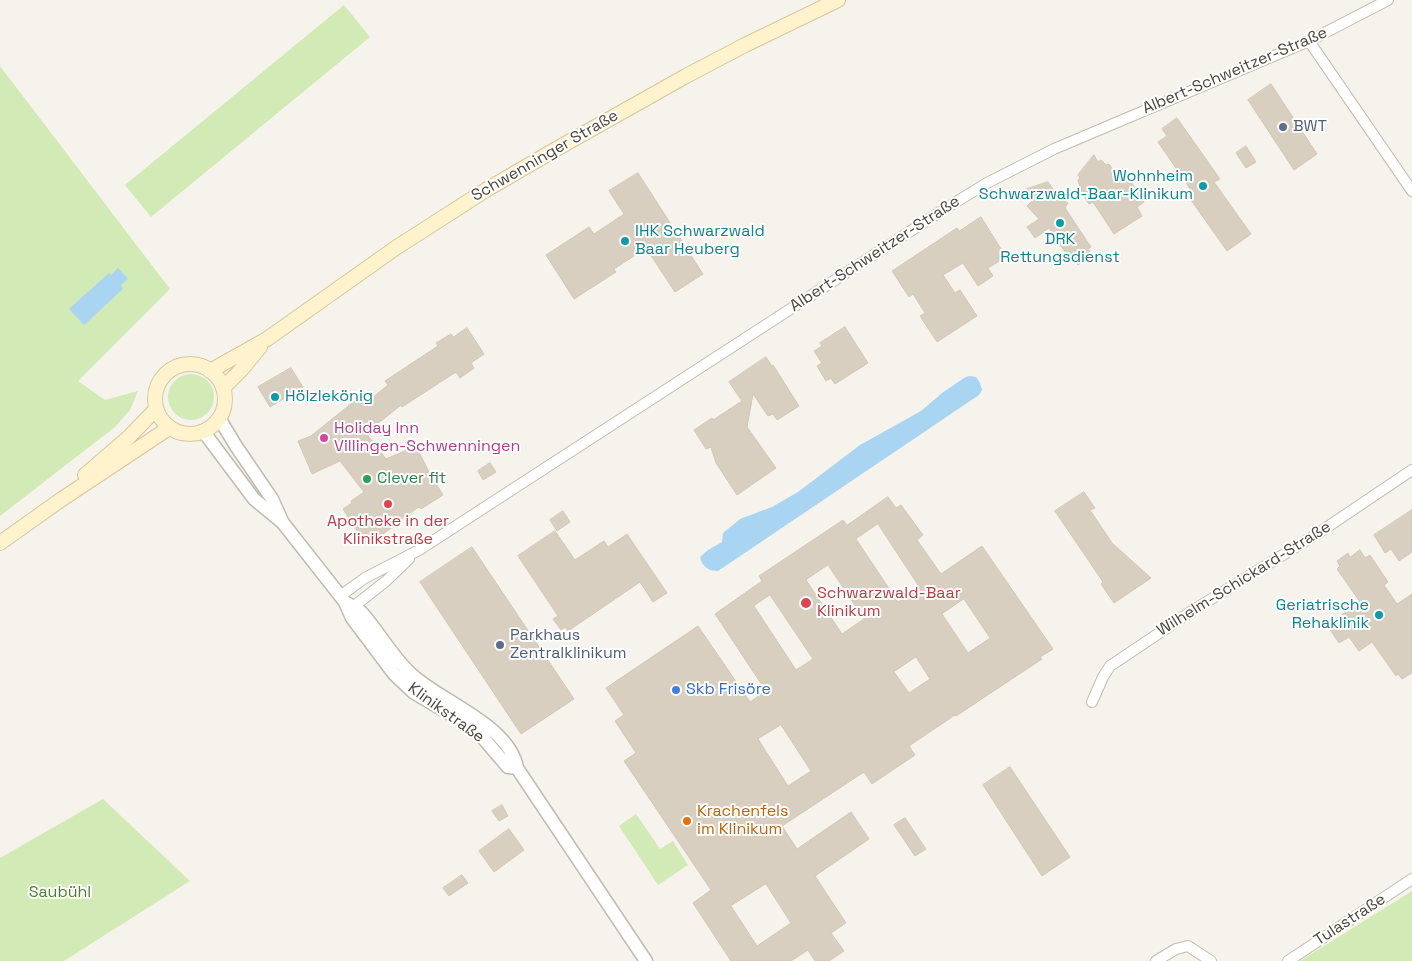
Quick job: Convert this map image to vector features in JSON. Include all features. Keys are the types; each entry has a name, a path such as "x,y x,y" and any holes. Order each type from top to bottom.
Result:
{"main road":[{"name":"Schwenninger Straße","path":"210,370 267,339 397,247 486,190 686,76 838,0"},
{"name":"Schwenninger Straße","path":"223,388 267,339"},
{"path":"190,364 210,370 223,388 224,408 212,426 203,431 192,434 169,428 156,410 154,399 156,388 161,378 169,370 179,366 190,364"},
{"path":"62,499 89,471 129,437 156,410"},
{"path":"0,543 169,428"}],"street":[{"name":"Albert-Schweitzer-Straße","path":"346,602 365,578 419,550 986,183 1097,130 1309,41 1388,0"},
{"path":"1309,41 1412,191"},
{"name":"Klinikstraße","path":"219,418 272,499 283,523"},
{"name":"Klinikstraße","path":"203,431 254,499 283,523 346,602 352,618 394,674 412,692 462,721 484,739 508,767 517,768 646,961"},
{"name":"Wilhelm-Schickard-Straße","path":"1092,702 1110,666 1196,608 1318,534 1412,470"},
{"name":"Albert-Schweitzer-Straße","path":"346,602 386,581 419,550"},
{"name":"Tulastraße","path":"1288,961 1412,880"},
{"path":"1156,961 1176,949 1188,946 1211,961"}],"green space":[{"path":"344,5 370,37 151,217 125,185"},
{"path":"0,66 170,289 78,381 105,400 138,391 130,410 115,427 0,516"},
{"path":"196,374 208,380 213,388 213,406 208,414 200,419 186,420 174,414 169,406 168,392 174,380 182,375"},
{"name":"Saubühl","path":"103,799 190,881 64,961 0,961 0,858"},
{"path":"636,814 660,849 673,841 688,865 658,885 619,826"},
{"path":"1412,891 1412,961 1300,961"}],"water":[{"path":"118,268 128,279 121,285 123,289 84,325 69,309 109,273 111,275"},
{"path":"969,376 976,377 980,383 982,390 979,395 718,571 704,566 700,557 722,542 723,533 740,519 772,507 798,492 860,445 921,411 942,393"}],"building":[{"name":"BWT","path":"1271,84 1317,154 1294,170 1248,100"},
{"name":"Wohnheim Schwarzwald-Baar-Klinikum","path":"1177,118 1220,179 1214,182 1251,234 1227,251 1186,193 1191,190 1158,142 1167,136 1162,129"},
{"path":"1246,146 1256,162 1246,168 1236,153"},
{"path":"1094,155 1098,162 1101,160 1106,165 1109,164 1115,173 1122,168 1144,202 1137,207 1142,216 1114,234 1093,202 1089,204 1082,193 1078,180 1080,178 1078,175"},
{"name":"IHK Schwarzwald Baar Heuberg","path":"638,173 703,274 675,292 646,248 614,269 616,272 574,299 546,255 589,227 594,234 624,214 609,191"},
{"name":"DRK Rettungsdienst","path":"1048,182 1059,198 1068,203 1065,208 1091,247 1088,249 1092,255 1078,265 1074,259 1071,261 1049,228 1035,238 1027,227 1039,219 1027,206 1032,201 1024,190"},
{"path":"981,217 1006,257 988,268 993,276 978,286 963,263 943,275 955,293 960,290 977,316 937,342 920,316 925,313 913,294 909,297 892,271 957,228 959,231"},
{"path":"845,327 868,363 835,384 831,378 826,381 817,366 822,363 814,351 822,346 820,343"},
{"path":"467,328 484,354 471,363 474,368 460,378 456,372 402,407 401,405 366,433 386,459 416,446 443,495 421,509 419,507 393,524 394,526 376,539 374,537 365,543 343,509 364,492 340,461 312,474 298,441 311,436 362,395 367,402 388,385 385,381 438,346 436,343 451,334 453,337"},
{"path":"766,357 799,406 777,420 773,414 768,416 753,394 747,427 776,468 737,495 716,463 711,447 706,449 694,430 742,401 729,382"},
{"name":"Hölzlekönig","path":"291,368 303,387 270,407 258,387"},
{"path":"490,463 496,472 483,480 478,471"},
{"path":"1084,492 1095,508 1090,510 1112,543 1151,578 1114,603 1101,584 1103,582 1055,511"},
{"path":"888,497 896,508 901,505 923,535 917,540 941,574 982,546 1053,649 1040,657 1042,659 909,746 915,755 872,784 864,772 782,826 797,849 851,812 869,839 815,876 846,923 831,933 844,951 829,961 815,961 808,950 791,961 731,961 693,903 711,890 624,761 636,753 615,721 624,715 606,688 698,626 750,702 766,691 715,614 762,581 759,576 843,520 847,525","holes":["878,524 920,588 898,602 856,539","828,565 864,619 842,634 806,580","770,595 813,659 796,670 754,606","964,599 990,638 968,653 942,614","916,657 930,679 909,693 894,672","781,725 811,771 788,786 758,739","766,884 791,923 757,946 731,906"]},
{"name":"Geriatrische Rehaklinik","path":"1412,510 1412,552 1399,561 1391,549 1385,553 1374,535"},
{"path":"563,511 570,522 557,531 550,520"},
{"path":"555,531 575,560 604,541 608,547 627,534 667,593 653,602 640,582 568,631 565,627 561,630 553,619 558,616 518,556"},
{"name":"Parkhaus Zentralklinikum","path":"472,547 574,699 521,734 420,582"},
{"name":"Geriatrische Rehaklinik","path":"1360,550 1365,558 1370,555 1388,582 1384,585 1397,604 1412,594 1412,673 1402,679 1398,674 1396,676 1372,642 1359,651 1349,637 1339,643 1327,625 1360,602 1337,569 1340,566 1337,561 1348,553 1350,557"},
{"path":"1010,767 1070,857 1042,876 983,785"},
{"path":"502,805 508,816 499,821 492,811"},
{"path":"905,818 926,849 915,856 894,825"},
{"path":"509,829 524,850 494,872 479,851"},
{"path":"462,875 468,883 449,896 443,888"}],"place":[{"name":"BWT","path":"1283,127"},
{"name":"Wohnheim Schwarzwald-Baar-Klinikum","path":"1203,186"},
{"name":"DRK Rettungsdienst","path":"1060,223"},
{"name":"IHK Schwarzwald Baar Heuberg","path":"625,241"},
{"name":"Hölzlekönig","path":"275,397"},
{"name":"Holiday Inn Villingen-Schwenningen","path":"324,438"},
{"name":"Clever fit","path":"367,479"},
{"name":"Apotheke in der Klinikstraße","path":"388,504"},
{"name":"Schwarzwald-Baar Klinikum","path":"806,603"},
{"name":"Geriatrische Rehaklinik","path":"1379,615"},
{"name":"Parkhaus Zentralklinikum","path":"500,645"},
{"name":"Skb Frisöre","path":"676,690"},
{"name":"Krachenfels im Klinikum","path":"687,821"}]}
